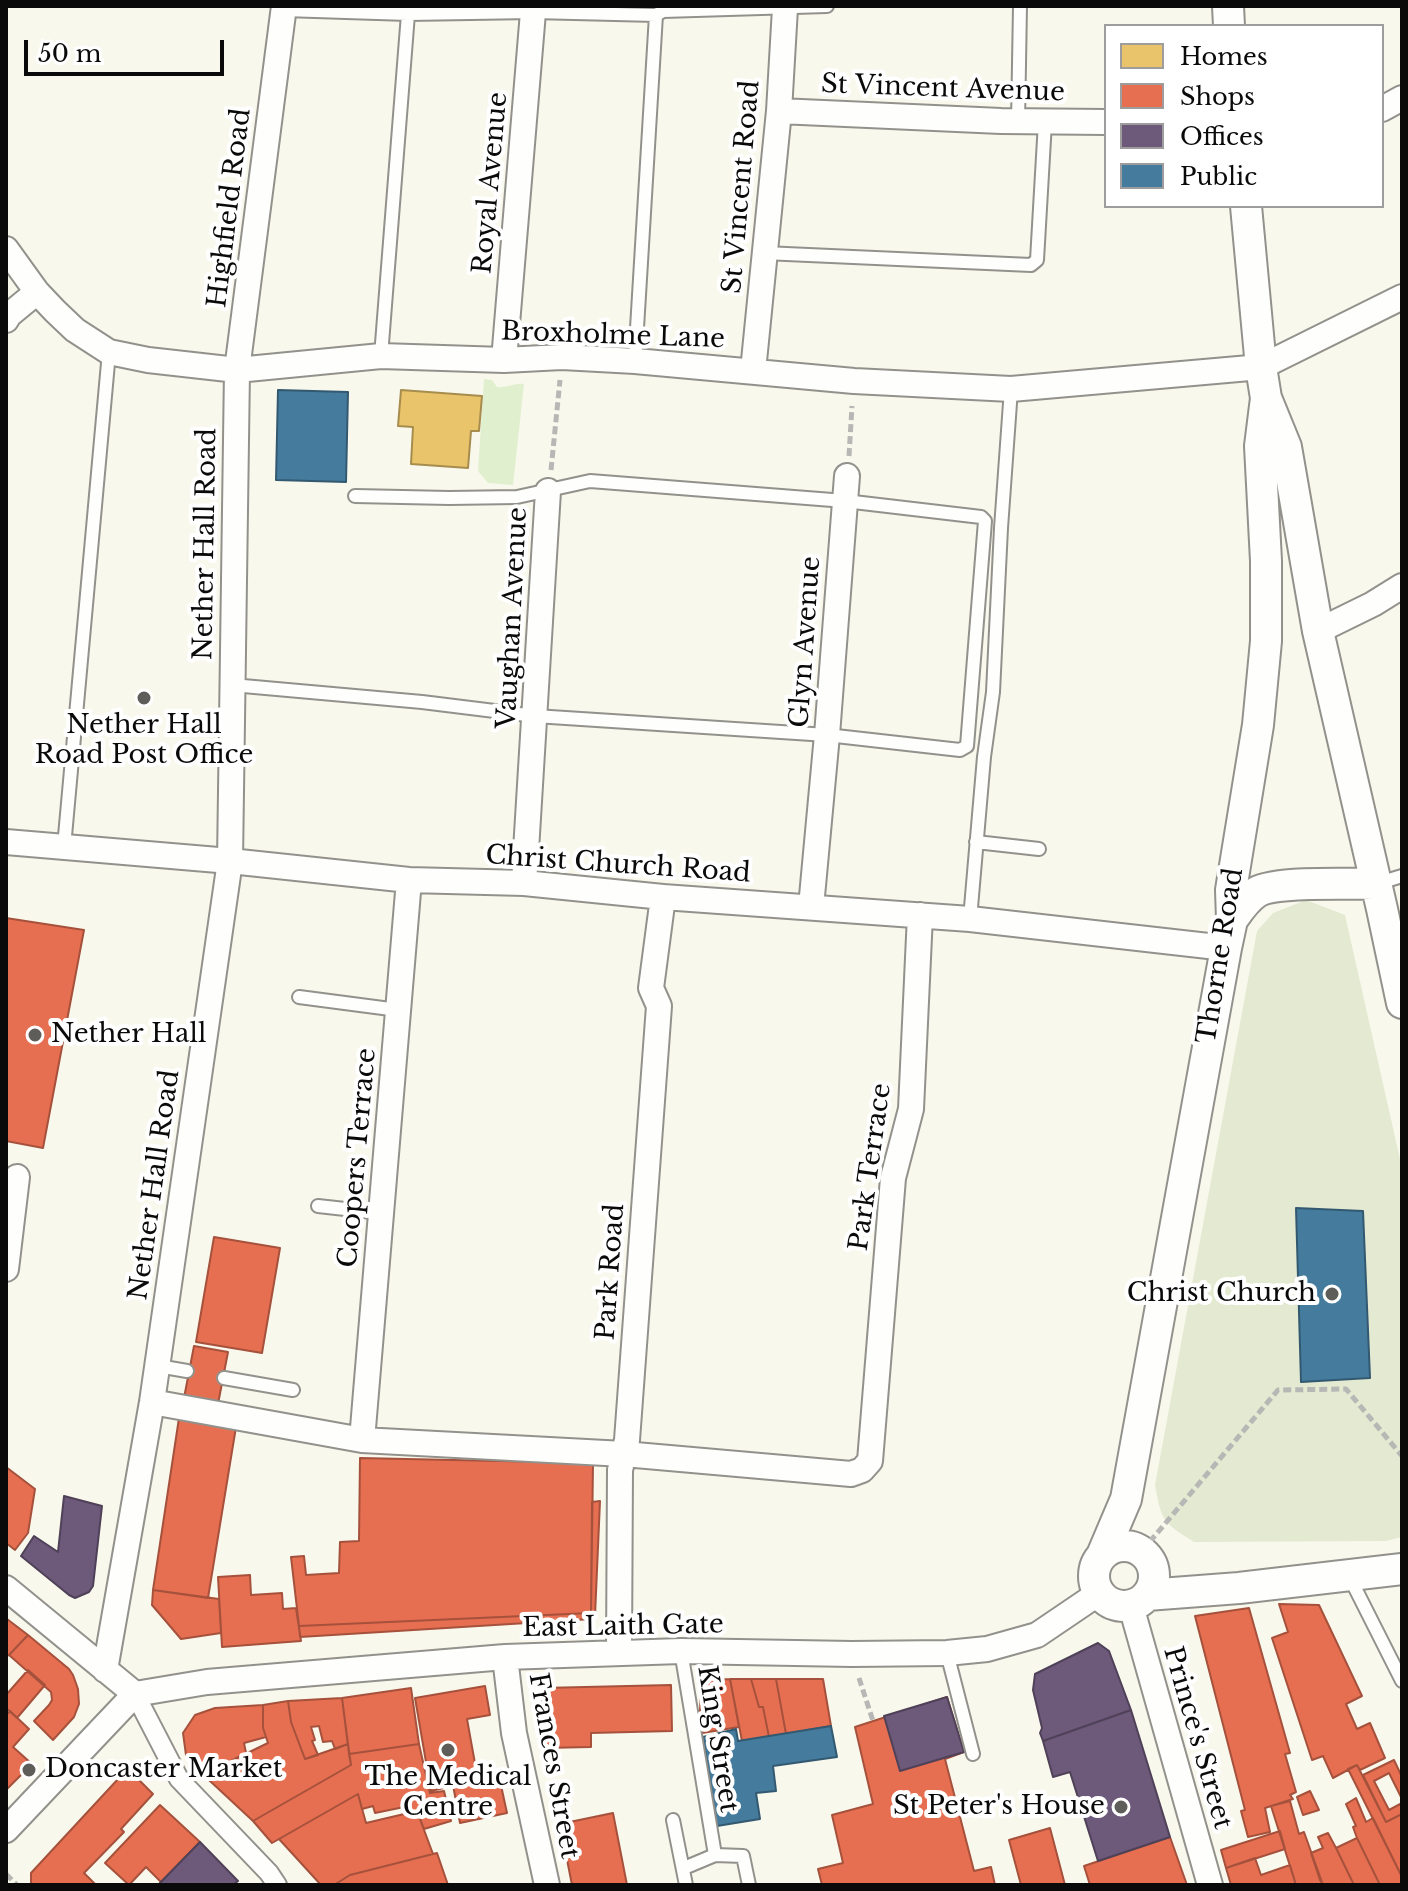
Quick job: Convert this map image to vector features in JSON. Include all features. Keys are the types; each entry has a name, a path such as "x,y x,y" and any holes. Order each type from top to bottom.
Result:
{"street":[{"name":"Highfield Road","path":"237,370 284,8"},
{"name":"St Vincent Road","path":"753,371 779,111 785,8"},
{"name":"Royal Avenue","path":"504,360 533,12"},
{"path":"1384,108 1402,98"},
{"name":"St Vincent Avenue","path":"779,111 1018,122 1104,122"},
{"name":"Thorne Road","path":"1246,208 1266,398 1286,447 1318,631 1388,894 1402,1003"},
{"name":"Broxholme Lane","path":"6,249 37,292 75,330 109,352 148,360 237,370 381,356 504,360 562,357 854,381 1011,389 1261,367"},
{"path":"6,320 37,292"},
{"path":"1261,367 1402,297"},
{"name":"Nether Hall Road","path":"105,1670 158,1366 230,861 237,370"},
{"name":"Thorne Road","path":"1103,1553 1126,1499 1229,934 1231,890 1258,725 1266,641 1266,561 1260,446 1266,398"},
{"name":"Glyn Avenue","path":"811,907 847,476"},
{"name":"Vaughan Avenue","path":"524,883 548,491"},
{"path":"1318,631 1402,586"},
{"name":"Christ Church Road","path":"6,842 409,880 524,883 663,897 1229,934"},
{"name":"Coopers Terrace","path":"362,1440 409,880"},
{"path":"1229,934 1246,901 1259,890 1279,886 1388,894"},
{"name":"Park Road","path":"619,1653 620,1470 627,1440 659,1006 651,988 663,897"},
{"name":"Park Terrace","path":"624,1454 851,1474 862,1470 870,1461 893,1178 911,1109 920,915"},
{"path":"6,1269 17,1177"},
{"path":"152,1402 362,1440 624,1454"},
{"path":"1139,1600 1152,1587 1154,1577 1149,1558 1132,1546 1112,1547 1097,1561 1093,1581 1103,1598 1121,1606 1139,1600 1402,1569"},
{"path":"6,1588 135,1694 179,1779 277,1885"},
{"name":"East Laith Gate","path":"135,1694 207,1682 505,1657 681,1651 947,1653 987,1649 1037,1635 1099,1593"},
{"name":"Prince's Street","path":"1139,1600 1210,1885"},
{"name":"Frances Street","path":"505,1657 514,1733 547,1885"},
{"path":"6,1830 135,1694"}],"lane":[{"path":"284,8 408,14 533,12 656,15 663,11 827,6"},
{"path":"1018,122 1020,6"},
{"path":"381,356 408,14"},
{"path":"635,361 656,15"},
{"path":"764,253 1031,265 1037,260 1045,122"},
{"path":"64,847 109,352"},
{"path":"970,919 993,692 1011,389"},
{"path":"232,685 535,716 827,735 960,750 967,746 985,521 981,517 845,501 590,481 517,497 355,496"},
{"path":"976,842 1039,849"},
{"path":"299,997 398,1010"},
{"path":"318,1206 381,1213"},
{"path":"158,1366 187,1371"},
{"path":"224,1378 293,1390"},
{"path":"1349,1575 1402,1681"},
{"name":"King Street","path":"681,1651 715,1855"},
{"path":"947,1653 973,1754"},
{"path":"673,1820 686,1885"},
{"path":"684,1868 715,1855 743,1856 749,1885"}],"path":[{"name":"Vaughan Avenue","path":"548,491 562,357"},
{"path":"847,476 854,381"},
{"path":"1142,1551 1278,1390 1346,1389 1402,1456"},
{"path":"852,1654 873,1721"},
{"path":"6,1874 17,1885"}],"green space":[{"path":"484,379 492,380 497,387 524,384 513,485 488,483 478,471"},
{"path":"1306,900 1345,915 1402,1168 1402,1537 1386,1541 1194,1542 1165,1520 1155,1485 1257,931 1273,913"}],"building: Homes":[{"path":"401,390 482,396 479,431 471,431 468,468 411,464 413,427 398,426"}],"building: Shops":[{"name":"Nether Hall","path":"6,918 84,930 43,1148 6,1141"},
{"path":"214,1237 280,1248 262,1353 196,1342"},
{"path":"194,1346 228,1352 218,1404 184,1398"},
{"path":"179,1418 236,1427 208,1598 153,1590"},
{"path":"360,1458 593,1463 591,1613 299,1626 291,1557 304,1556 306,1575 339,1573 340,1542 359,1541"},
{"path":"6,1467 35,1489 28,1533 15,1550 6,1543"},
{"path":"600,1501 595,1616 592,1619 300,1637 299,1626 591,1613 592,1502"},
{"path":"250,1575 251,1595 282,1593 283,1609 296,1608 301,1641 222,1647 218,1577"},
{"path":"153,1590 219,1599 221,1633 181,1639 152,1605"},
{"path":"1279,1604 1319,1605 1362,1696 1346,1704 1357,1729 1370,1723 1385,1758 1360,1770 1357,1765 1333,1778 1323,1756 1312,1760 1272,1638 1288,1632"},
{"path":"1249,1608 1290,1753 1285,1754 1296,1792 1290,1795 1293,1799 1265,1808 1270,1832 1248,1837 1241,1811 1245,1810 1195,1616"},
{"path":"7,1619 28,1635 6,1656"},
{"path":"28,1635 69,1669 78,1689 79,1704 74,1717 53,1740 34,1721 52,1700 51,1692 9,1655"},
{"path":"28,1670 45,1685 17,1718 6,1708 6,1695"},
{"path":"730,1679 739,1727 702,1733 701,1680"},
{"path":"730,1679 751,1679 759,1707 763,1707 769,1737 742,1741"},
{"path":"751,1679 776,1679 786,1734 769,1737 763,1707 759,1707"},
{"path":"776,1679 823,1679 831,1726 786,1734"},
{"path":"671,1685 672,1731 591,1733 591,1747 543,1748 542,1688"},
{"name":"The Medical Centre","path":"485,1686 490,1715 467,1719 478,1780 431,1791 415,1698"},
{"path":"411,1688 419,1744 349,1754 342,1698"},
{"path":"947,1697 964,1752 945,1759 974,1871 991,1867 995,1885 822,1885 818,1869 843,1863 832,1815 873,1804 855,1727"},
{"path":"342,1698 348,1744 335,1749 332,1741 323,1742 319,1726 311,1727 315,1740 312,1741 318,1755 305,1759 291,1722 288,1701"},
{"path":"288,1701 291,1722 305,1759 348,1744 351,1765 253,1821 210,1781 234,1767 231,1761 268,1743 263,1728 263,1705"},
{"path":"263,1705 266,1737 244,1743 246,1753 231,1761 234,1767 210,1781 186,1755 183,1733 195,1715 215,1708"},
{"path":"10,1711 29,1729 13,1747 32,1764 6,1790 6,1715"},
{"path":"419,1744 430,1793 444,1791 451,1821 424,1829 417,1811 411,1813 409,1806 375,1813 373,1806 362,1809 358,1794 272,1843 253,1821 351,1765 349,1754"},
{"path":"1394,1760 1402,1777 1402,1799 1389,1773 1374,1781 1389,1810 1402,1803 1402,1814 1386,1822 1363,1775"},
{"path":"1357,1765 1386,1822 1402,1814 1402,1877 1348,1769"},
{"path":"125,1774 133,1775 153,1794 121,1829 124,1832 84,1873 96,1885 33,1885 31,1873"},
{"path":"499,1776 507,1813 460,1823 453,1785"},
{"path":"1310,1791 1319,1810 1303,1815 1297,1797"},
{"path":"358,1794 366,1823 417,1811 433,1854 350,1875 334,1885 321,1885 279,1839"},
{"path":"1356,1798 1366,1822 1373,1818 1402,1877 1402,1885 1380,1885 1357,1838 1353,1827 1356,1826 1346,1804"},
{"path":"1290,1801 1299,1834 1304,1832 1323,1885 1296,1885 1271,1806"},
{"path":"160,1805 200,1842 161,1882 146,1867 129,1885 105,1863"},
{"path":"613,1813 627,1885 572,1885 560,1824"},
{"path":"1050,1828 1065,1885 1021,1885 1009,1840"},
{"path":"1280,1831 1285,1849 1226,1868 1221,1850"},
{"path":"1328,1833 1354,1885 1323,1885 1320,1880 1311,1853 1323,1848 1318,1837"},
{"path":"1170,1837 1187,1885 1090,1885 1084,1866"},
{"path":"1357,1838 1380,1885 1354,1885 1336,1848"},
{"path":"437,1853 448,1885 334,1885 350,1875"},
{"path":"1255,1858 1261,1875 1290,1865 1296,1885 1231,1885 1226,1868"}],"building: Offices":[{"path":"64,1496 102,1506 93,1586 89,1592 75,1598 21,1556 34,1536 58,1552"},
{"path":"1098,1643 1109,1651 1131,1710 1043,1741 1033,1690 1035,1674"},
{"path":"947,1697 964,1752 900,1771 884,1716"},
{"name":"St Peter's House","path":"1131,1710 1170,1837 1098,1861 1070,1772 1053,1777 1043,1741"},
{"path":"200,1842 238,1881 233,1885 158,1885"}],"building: Public":[{"path":"278,390 348,392 346,482 276,480"},
{"name":"Christ Church","path":"1296,1208 1363,1211 1370,1378 1301,1382"},
{"path":"831,1726 837,1757 773,1766 776,1791 756,1793 760,1819 717,1826 703,1737 736,1729 738,1741"}],"place":[{"name":"Nether Hall Road Post Office","path":"144,698"},
{"name":"Nether Hall","path":"35,1035"},
{"name":"Christ Church","path":"1332,1294"},
{"name":"The Medical Centre","path":"448,1750"},
{"name":"Doncaster Market","path":"29,1770"},
{"name":"St Peter's House","path":"1121,1807"}]}
